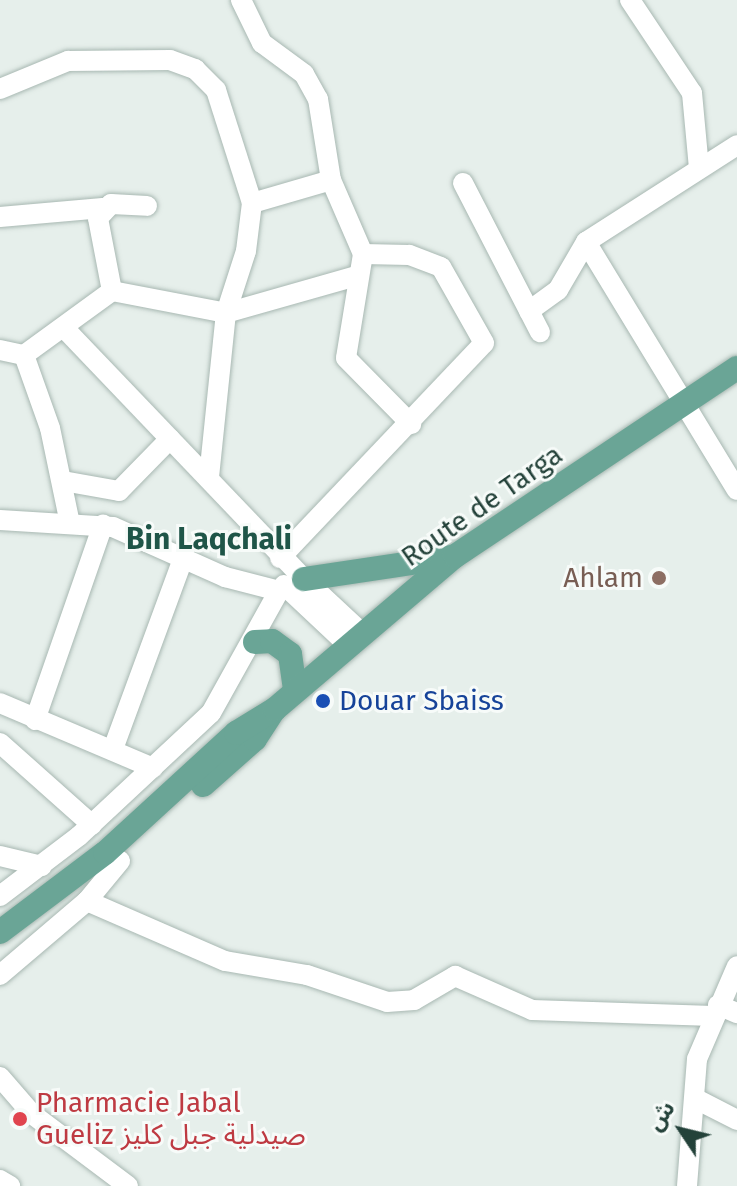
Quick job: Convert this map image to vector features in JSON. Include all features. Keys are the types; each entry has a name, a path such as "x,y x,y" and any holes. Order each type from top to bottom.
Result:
{"main road":[{"name":"Route de Targa","path":"0,950 120,861 255,739 275,709 295,690 455,556 737,368"},
{"path":"289,585 455,556"},
{"path":"255,642 272,641 290,654 295,690"},
{"name":"Route de Targa","path":"0,932 105,853 242,727 275,709"}],"street":[{"path":"241,0 262,43 312,86 331,180 363,254 356,276 346,358 411,424"},
{"path":"630,0 692,93 699,169"},
{"path":"0,89 68,61 170,60 195,69 216,90 252,203 246,251 226,313 209,477"},
{"path":"529,311 558,290 586,242 737,145"},
{"path":"252,203 331,180"},
{"path":"463,183 540,332"},
{"path":"0,217 147,206"},
{"path":"103,208 99,232 111,257 112,291"},
{"path":"586,242 682,405 737,490"},
{"path":"280,558 479,351 483,336 441,267 409,255 363,254"},
{"path":"112,291 226,313 356,276"},
{"path":"0,350 24,355 66,330 112,291"},
{"path":"0,896 92,825 221,701 289,585 280,558 209,477 66,330"},
{"path":"24,355 63,481 69,519"},
{"path":"63,481 119,491 170,439"},
{"path":"0,520 69,519 103,525 183,559 289,585 355,639"},
{"path":"35,720 103,525"},
{"path":"113,749 183,559"},
{"path":"0,703 153,768"},
{"path":"0,743 92,825"},
{"path":"0,856 42,866"},
{"path":"0,975 87,901 120,861"},
{"path":"87,901 225,961 307,975 387,1002 414,1000 455,976 532,1010 723,1011"},
{"path":"687,1186 697,1059 723,1011 737,966"},
{"path":"0,1077 32,1114 128,1186"},
{"path":"696,1099 737,1120"},
{"path":"0,1180 10,1186"}],"place":[{"name":"Ahlam","path":"659,578"},
{"name":"Douar Sbaiss","path":"323,701"},
{"name":"Pharmacie Jabal Gueliz صيدلية جبل كليز","path":"20,1119"}],"district":[{"name":"Bin Laqchali","path":"209,539"}]}
